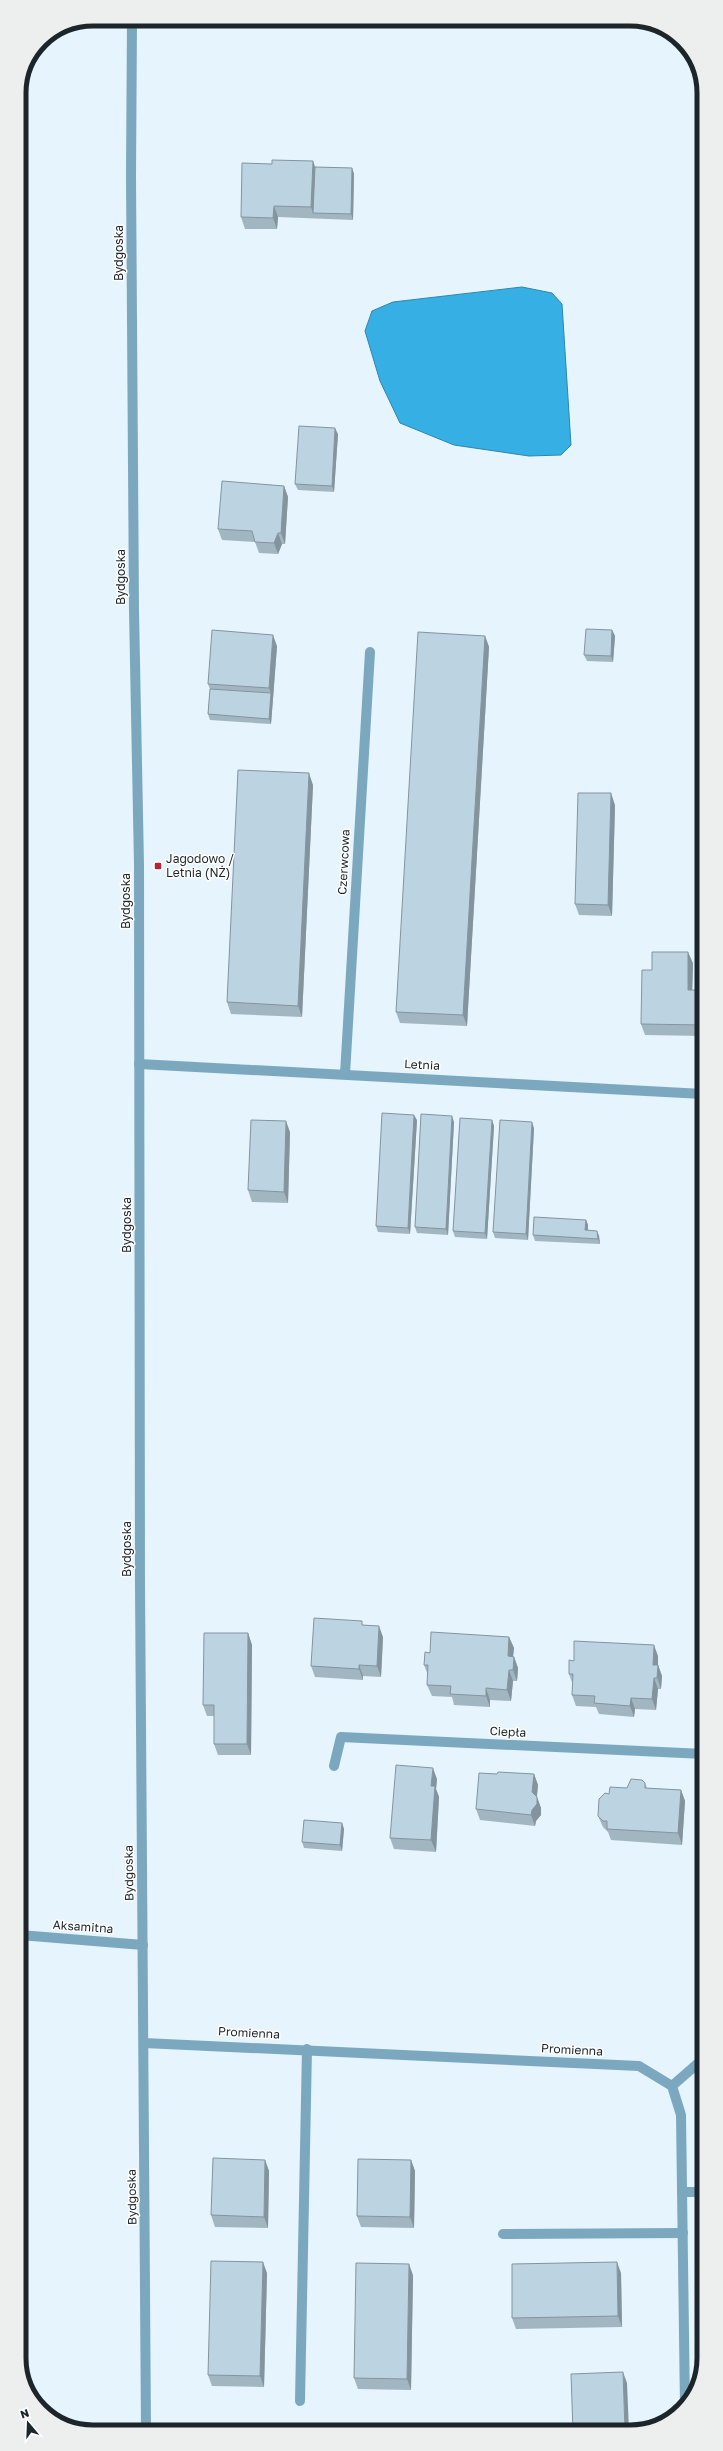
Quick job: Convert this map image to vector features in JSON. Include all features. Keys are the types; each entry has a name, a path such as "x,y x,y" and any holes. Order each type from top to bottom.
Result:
{"street":[{"name":"Bydgoska","path":"132,26 131,176 139,1064 146,2425"},
{"name":"Czerwcowa","path":"345,1074 370,652"},
{"name":"Letnia","path":"139,1064 697,1094"},
{"name":"Ciepła","path":"334,1766 341,1737 697,1754"},
{"name":"Aksamitna","path":"26,1935 143,1945"},
{"name":"Promienna","path":"144,2043 307,2049 639,2066 672,2086"},
{"path":"300,2401 307,2049"},
{"path":"686,2395 681,2115 672,2086 697,2064"},
{"path":"682,2192 697,2192"},
{"path":"504,2234 683,2233"}],"water":[{"path":"522,287 552,293 562,304 571,445 561,455 529,456 454,445 400,423 380,381 365,331 372,311 393,302"}],"building":[{"path":"272,160 313,161 311,207 274,206 273,218 241,217 242,163 272,164"},
{"path":"315,167 352,168 351,214 313,213"},
{"path":"299,426 335,428 332,486 295,484"},
{"path":"222,481 284,486 281,533 278,533 274,543 255,542 252,531 218,529"},
{"path":"586,629 612,630 611,656 584,655"},
{"path":"212,630 273,635 269,688 208,684"},
{"path":"418,632 485,636 463,1015 396,1012"},
{"path":"210,689 271,693 269,719 208,714"},
{"path":"238,770 309,773 298,1006 227,1002"},
{"path":"578,793 611,793 608,905 575,904"},
{"path":"652,952 688,952 688,990 697,990 697,1025 641,1024 642,970 652,970"},
{"path":"382,1113 414,1115 408,1228 376,1226"},
{"path":"421,1114 452,1116 446,1229 415,1227"},
{"path":"460,1118 492,1120 485,1233 453,1231"},
{"path":"251,1120 286,1121 284,1192 248,1190"},
{"path":"500,1120 532,1122 526,1234 493,1232"},
{"path":"534,1217 586,1220 585,1230 597,1231 598,1239 533,1235"},
{"path":"314,1618 362,1621 362,1625 379,1626 377,1666 359,1665 359,1669 311,1666"},
{"path":"431,1632 509,1637 508,1656 514,1657 513,1670 509,1670 507,1690 486,1688 486,1696 450,1694 451,1686 427,1685 428,1665 424,1665 425,1652 430,1653"},
{"path":"204,1633 248,1633 247,1744 214,1744 214,1705 203,1705"},
{"path":"574,1641 654,1645 653,1665 658,1665 657,1678 654,1678 652,1699 631,1698 630,1706 594,1703 595,1696 572,1695 573,1674 569,1674 569,1660 574,1661"},
{"path":"396,1765 433,1768 431,1786 435,1786 431,1840 390,1838"},
{"path":"498,1772 534,1774 532,1792 537,1797 537,1804 532,1810 531,1815 476,1809 479,1773 497,1774"},
{"path":"631,1779 642,1780 645,1783 645,1788 681,1790 678,1833 607,1829 607,1821 603,1821 598,1816 599,1799 605,1793 609,1794 610,1787 627,1788"},
{"path":"304,1820 342,1823 340,1845 302,1842"},
{"path":"213,2158 265,2160 264,2217 211,2215"},
{"path":"358,2159 411,2160 410,2217 357,2216"},
{"path":"211,2261 263,2262 260,2376 208,2375"},
{"path":"617,2262 618,2316 512,2318 512,2264"},
{"path":"356,2263 409,2264 407,2379 354,2378"},
{"path":"623,2372 625,2425 573,2425 571,2374"}],"place":[{"name":"Jagodowo / Letnia (NŻ)","path":"158,866"}]}
